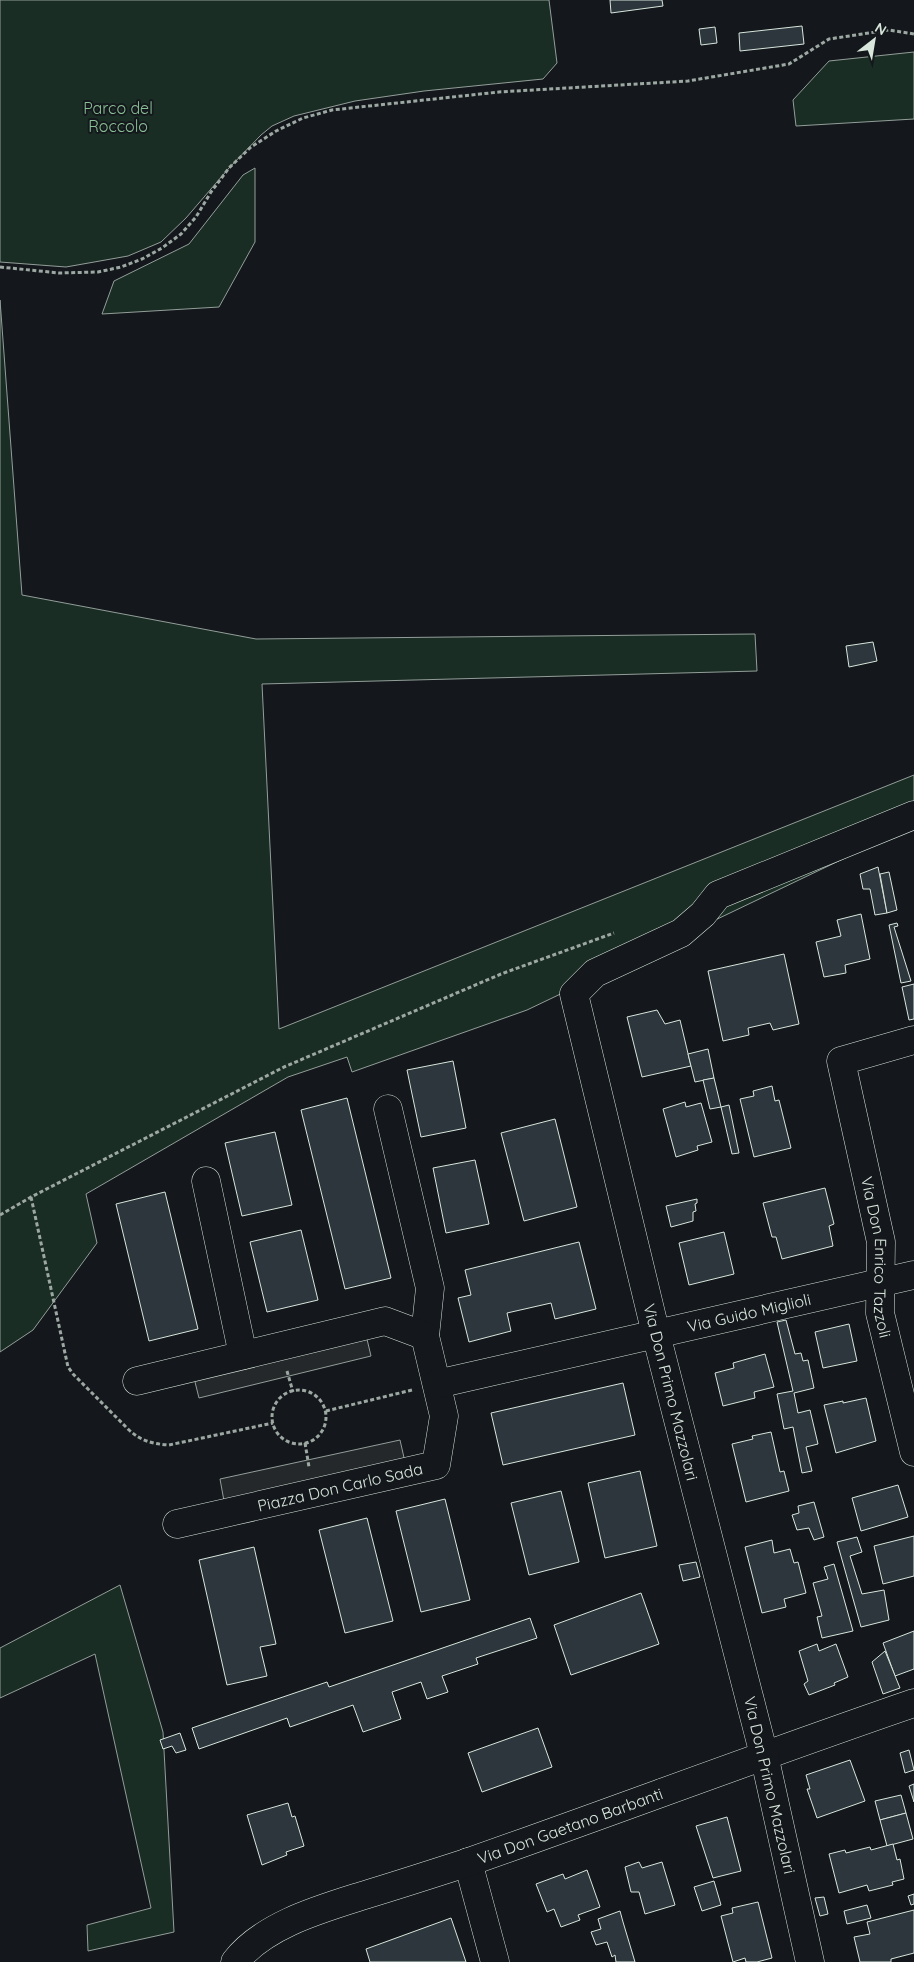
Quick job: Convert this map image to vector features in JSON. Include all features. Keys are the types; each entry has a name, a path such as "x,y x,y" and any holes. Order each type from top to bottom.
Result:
{"street":[{"name":"Via Don Primo Mazzolari","path":"810,1962 764,1754 656,1334 574,994 595,973 681,933 703,914 718,895 914,814"},
{"name":"Via Don Enrico Tazzoli","path":"914,1040 841,1061 881,1242 880,1313 914,1452"},
{"name":"Piazza Don Carlo Sada","path":"177,1524 436,1465 444,1416 425,1336 430,1288 388,1109"},
{"path":"206,1181 243,1355"},
{"name":"Via Guido Miglioli","path":"437,1384 914,1275"},
{"path":"137,1381 385,1322 425,1336"},
{"name":"Via Don Gaetano Barbanti","path":"235,1962 262,1937 306,1916 468,1862 764,1754 914,1703"},
{"path":"468,1862 494,1962"}],"path":[{"path":"0,267 59,273 98,272 142,259 162,248 181,234 196,217 229,168 251,148 276,131 303,118 332,110 499,92 688,81 789,64 829,39 889,30 914,34"},
{"path":"0,1215 284,1067 501,974 619,932"},
{"path":"32,1197 38,1225"},
{"path":"326,1411 437,1384"},
{"path":"300,1390 313,1394 323,1404 326,1411 322,1431 312,1441 299,1444 285,1440 273,1424 272,1417 276,1403 286,1394 300,1390"}],"green space":[{"name":"Parco del Roccolo","path":"0,0 549,0 557,63 543,79 424,91 355,101 294,116 272,126 261,135 229,168 186,218 161,242 128,256 66,267 0,262"},
{"path":"914,52 914,119 796,126 793,100 829,61"},
{"path":"255,168 255,242 219,307 102,314 114,281 189,244 243,175"},
{"path":"0,300 22,595 256,639 755,634 757,671 262,684 279,1029 914,775 914,825 527,1010 352,1072 347,1057 288,1077 86,1194 97,1243 33,1330 0,1352"},
{"path":"120,1585 163,1732 174,1932 88,1951 87,1925 151,1908 95,1654 0,1698 0,1648"}],"shaded area":[{"path":"366,1335 371,1356 199,1398 194,1378"},
{"path":"400,1440 405,1462 224,1501 220,1479"}],"building":[{"path":"610,0 662,0 663,6 611,13"},
{"path":"802,26 804,44 740,51 739,33"},
{"path":"715,27 717,43 701,45 699,29"},
{"path":"873,642 877,661 849,667 846,646"},
{"path":"878,867 887,913 875,915 870,889 863,889 860,874"},
{"path":"889,872 897,910 887,913 880,874"},
{"path":"861,914 870,959 845,965 846,973 824,977 816,942 841,936 837,920"},
{"path":"897,923 898,926 894,927 911,981 901,983 889,925"},
{"path":"784,954 799,1024 773,1030 770,1023 748,1028 749,1035 723,1041 708,971"},
{"path":"914,984 914,1019 909,1020 902,987"},
{"path":"657,1010 665,1024 680,1020 691,1066 642,1077 627,1017"},
{"path":"708,1049 714,1078 695,1082 688,1054"},
{"path":"453,1061 466,1128 421,1137 407,1070"},
{"path":"714,1078 721,1107 710,1109 703,1080"},
{"path":"772,1086 775,1101 779,1100 791,1148 754,1157 740,1099 754,1096 753,1091"},
{"path":"347,1098 391,1278 345,1289 301,1110"},
{"path":"685,1102 686,1107 701,1103 712,1142 697,1146 698,1150 676,1157 663,1109"},
{"path":"729,1105 739,1153 732,1154 721,1107"},
{"path":"555,1119 577,1207 524,1221 501,1133"},
{"path":"275,1132 292,1205 242,1216 225,1143"},
{"path":"475,1160 489,1224 446,1233 433,1168"},
{"path":"825,1188 834,1224 829,1226 833,1246 782,1259 776,1237 772,1237 763,1203"},
{"path":"165,1192 198,1329 149,1341 116,1204"},
{"path":"697,1199 695,1204 696,1211 693,1212 693,1221 671,1227 666,1206"},
{"path":"301,1230 318,1300 267,1312 250,1242"},
{"path":"724,1232 734,1274 689,1285 679,1243"},
{"path":"579,1242 596,1309 555,1319 551,1303 507,1313 511,1331 469,1342 458,1298 471,1295 465,1270"},
{"path":"786,1320 795,1354 801,1353 803,1361 808,1360 814,1388 794,1393 798,1413 810,1410 818,1444 806,1447 812,1471 802,1473 793,1427 784,1429 777,1394 793,1391 777,1322"},
{"path":"849,1324 857,1361 823,1368 815,1332"},
{"path":"765,1354 774,1387 754,1392 755,1398 723,1406 715,1373 734,1368 733,1363"},
{"path":"623,1383 635,1435 503,1465 491,1413"},
{"path":"866,1398 876,1441 836,1453 824,1405"},
{"path":"771,1432 780,1472 784,1471 789,1491 746,1502 732,1444 753,1439 752,1436"},
{"path":"640,1471 657,1546 605,1558 588,1483"},
{"path":"898,1485 908,1517 861,1531 852,1498"},
{"path":"561,1491 579,1562 529,1575 511,1503"},
{"path":"445,1499 470,1600 421,1612 396,1511"},
{"path":"814,1502 824,1537 814,1540 809,1528 797,1530 792,1515 799,1513 798,1506"},
{"path":"367,1518 393,1621 345,1633 319,1530"},
{"path":"914,1536 914,1576 883,1584 874,1546"},
{"path":"857,1537 862,1552 850,1556 862,1594 884,1590 889,1620 861,1627 837,1542"},
{"path":"772,1540 774,1553 790,1549 794,1563 798,1562 806,1593 784,1599 786,1607 762,1613 745,1547"},
{"path":"254,1547 276,1644 260,1647 267,1676 227,1685 199,1560"},
{"path":"696,1562 700,1577 683,1581 679,1565"},
{"path":"834,1564 853,1631 822,1638 817,1617 822,1616 813,1583 828,1579 824,1567"},
{"path":"641,1593 659,1644 571,1675 554,1625"},
{"path":"530,1618 537,1638 476,1658 478,1664 442,1676 448,1692 427,1699 421,1682 392,1692 401,1719 363,1732 353,1705 290,1727 287,1718 199,1749 192,1728 327,1682 329,1687"},
{"path":"914,1631 914,1669 895,1676 883,1643"},
{"path":"817,1644 819,1651 836,1644 848,1677 834,1683 835,1685 809,1695 804,1684 808,1681 799,1651"},
{"path":"885,1651 900,1688 883,1694 872,1662"},
{"path":"538,1728 552,1767 482,1792 468,1753"},
{"path":"180,1733 186,1750 176,1753 172,1746 163,1749 160,1740"},
{"path":"909,1750 914,1770 905,1773 900,1753"},
{"path":"850,1760 865,1801 817,1818 807,1789 810,1789 806,1775"},
{"path":"914,1784 914,1802 909,1786"},
{"path":"901,1795 906,1813 880,1820 875,1801"},
{"path":"288,1803 292,1817 295,1816 304,1846 286,1852 287,1855 262,1865 247,1815"},
{"path":"906,1813 913,1839 887,1846 880,1820"},
{"path":"727,1817 741,1871 713,1878 696,1826"},
{"path":"893,1844 897,1860 900,1859 904,1879 892,1882 893,1885 869,1891 867,1885 839,1893 829,1854 845,1850 846,1853 870,1847 871,1850"},
{"path":"639,1862 642,1868 662,1862 675,1905 645,1914 639,1892 631,1892 625,1867"},
{"path":"587,1870 600,1907 578,1915 580,1920 561,1927 554,1909 547,1912 536,1884 563,1874 565,1879"},
{"path":"714,1881 721,1905 702,1911 694,1887"},
{"path":"914,1894 914,1904 911,1905 908,1896"},
{"path":"824,1897 828,1914 820,1916 815,1898"},
{"path":"758,1902 772,1958 757,1962 746,1962 745,1958 733,1962 721,1916 733,1913 732,1908"},
{"path":"867,1905 871,1918 847,1924 844,1911"},
{"path":"914,1910 914,1953 891,1959 891,1962 860,1962 854,1937 870,1934 867,1922"},
{"path":"620,1911 635,1962 616,1962 615,1955 612,1957 607,1942 596,1945 591,1932 601,1929 598,1919"},
{"path":"451,1918 466,1962 370,1962 366,1949"}]}
